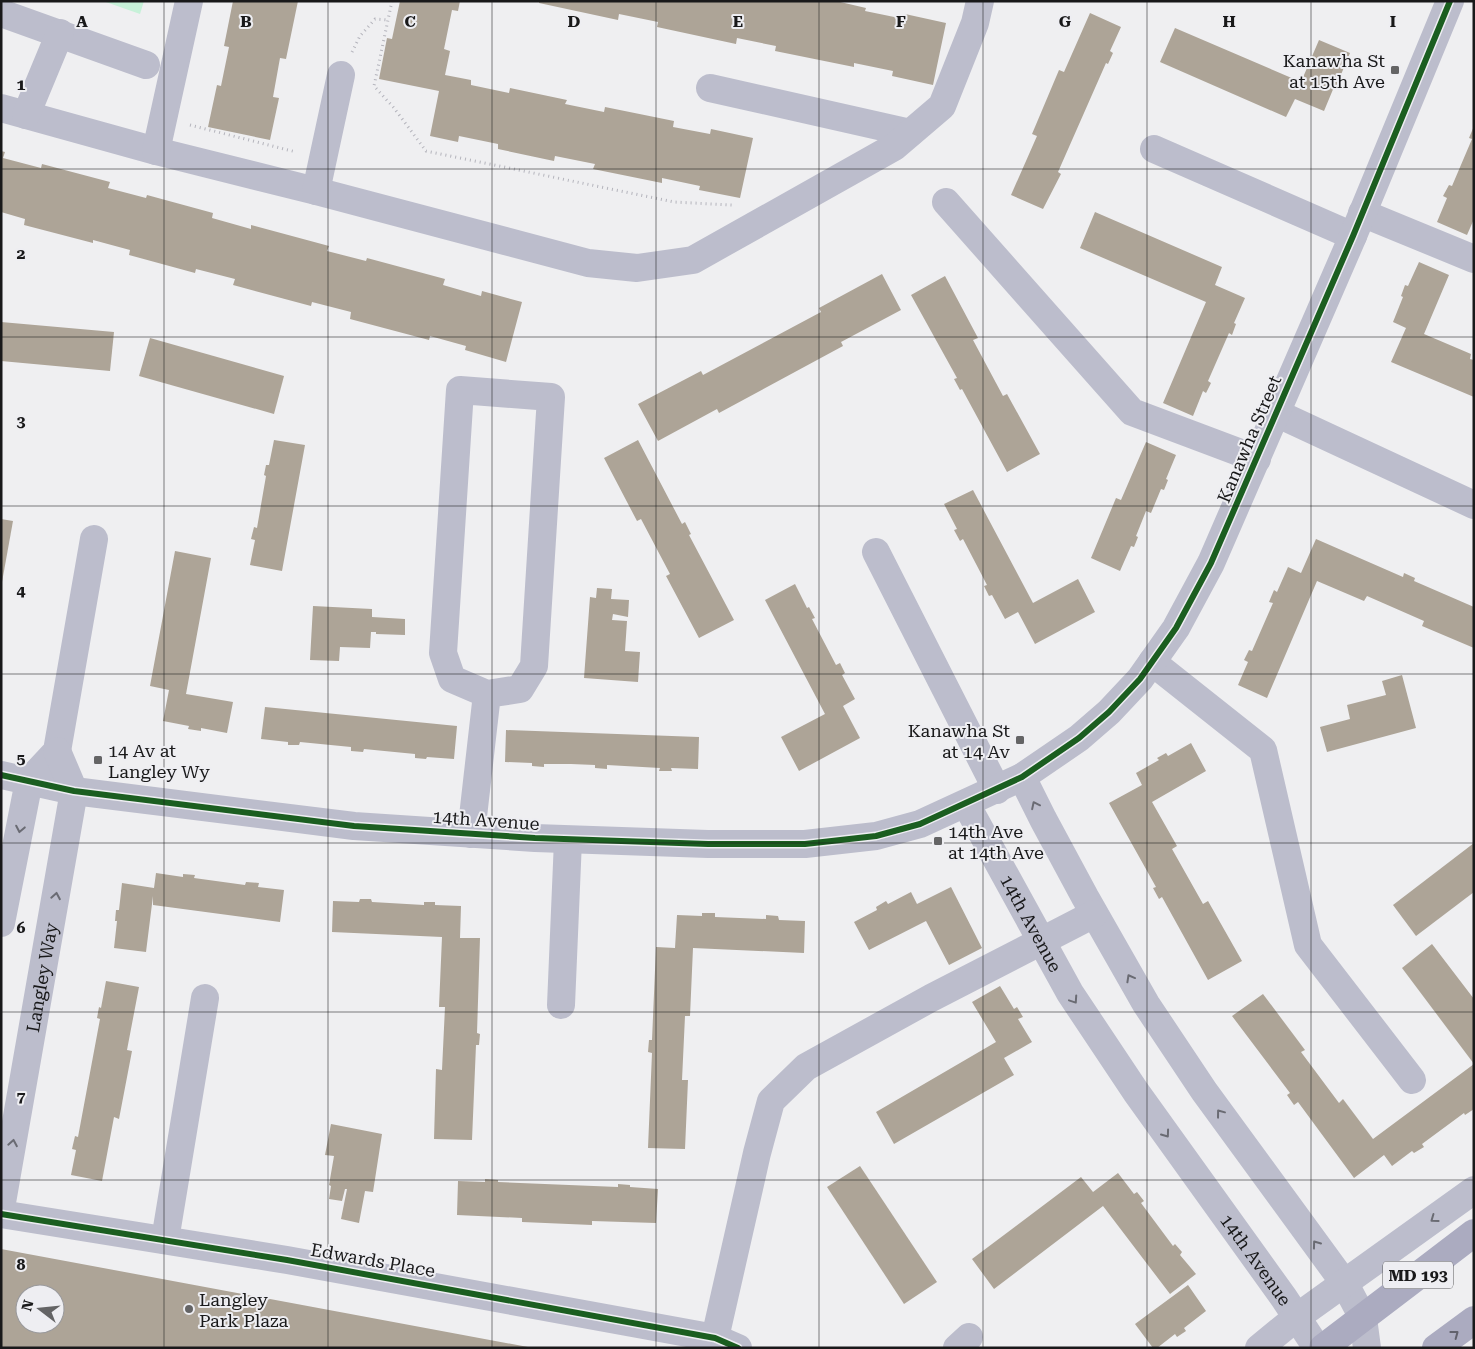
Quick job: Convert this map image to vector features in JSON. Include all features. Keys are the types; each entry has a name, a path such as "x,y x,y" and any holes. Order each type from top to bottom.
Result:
{"main road":[{"name":"MD 193","path":"1323,1348 1474,1233"},
{"path":"1436,1348 1474,1320"}],"street":[{"path":"156,151 189,1"},
{"path":"60,33 14,111 156,151 588,263 637,268 693,260 894,147 942,106 975,23 980,1"},
{"name":"Kanawha Street","path":"966,804 1022,777 1079,738 1109,712 1140,679 1176,628 1211,563 1357,224 1450,1"},
{"path":"1,13 146,65"},
{"path":"316,191 341,75"},
{"path":"710,88 910,134"},
{"path":"1154,149 1357,224 1474,260"},
{"path":"946,202 1132,412 1256,459"},
{"path":"460,390 551,398 534,666 520,690 488,694 452,679 443,653 460,390"},
{"path":"1276,413 1474,505"},
{"path":"74,791 57,751 94,539"},
{"path":"876,552 997,790"},
{"path":"1152,662 1263,750 1308,945 1412,1080"},
{"path":"470,834 488,694"},
{"path":"1,923 29,781 57,751"},
{"name":"14th Avenue","path":"1,775 74,791 354,826 568,840 708,844 805,844 876,836 920,824 966,804 1070,993 1136,1092 1297,1317 1317,1348"},
{"path":"1022,777 1042,819 1146,1004 1204,1091 1344,1284 1363,1318 1367,1348"},
{"name":"Langley Way","path":"1,1208 74,791"},
{"path":"561,1005 568,840"},
{"path":"726,1343 756,1153 770,1101 806,1067 931,998 1094,914"},
{"path":"165,1240 205,998"},
{"path":"1259,1348 1297,1317 1474,1190"},
{"name":"Edwards Place","path":"1,1214 417,1282 726,1343"}],"path":[{"path":"392,1 374,86 394,108 426,151 674,202 740,205"},
{"path":"341,75 360,36 374,19 388,20"},
{"path":"163,118 260,144 323,158"}],"green space":[{"path":"103,1 144,1 140,14"}],"building":[{"path":"233,1 298,1 286,59 280,58 273,97 279,98 270,140 208,127 217,85 221,86 229,47 224,46"},
{"path":"400,1 460,1 458,11 452,10 444,49 450,51 445,75 471,80 471,85 509,93 510,88 567,100 565,104 604,112 605,107 674,121 673,127 710,134 711,129 753,138 740,198 699,190 700,186 662,178 662,183 593,169 595,164 555,156 554,161 498,149 498,144 459,136 458,142 430,136 439,91 379,79 387,38 392,39"},
{"path":"539,1 836,1 866,8 865,11 904,19 905,14 946,23 933,85 892,76 893,71 854,63 854,67 775,51 776,46 737,38 736,44 657,27 658,22 619,14 618,20 539,3"},
{"path":"1090,13 1121,27 1110,51 1113,53 1108,64 1106,63 1058,172 1061,174 1043,209 1011,195 1037,136 1032,134 1059,70 1064,72"},
{"path":"1175,28 1301,82 1319,40 1350,53 1340,77 1342,77 1337,88 1334,87 1324,111 1295,99 1286,117 1160,62"},
{"path":"1474,126 1474,219 1467,235 1437,222 1447,198 1443,196 1449,185 1452,186 1472,139 1469,138"},
{"path":"1,151 5,152 3,158 41,168 42,164 110,182 108,188 146,198 147,195 213,213 212,218 251,229 251,225 329,246 327,251 366,261 367,258 445,279 443,285 481,296 482,291 522,302 506,362 465,350 466,346 430,336 429,340 350,319 351,312 312,302 311,306 233,285 235,279 196,269 195,273 129,255 130,250 93,240 93,243 24,225 25,219 1,212"},
{"path":"1095,212 1222,267 1215,285 1245,298 1234,323 1236,324 1232,335 1229,333 1208,381 1211,383 1206,393 1203,391 1193,416 1163,403 1206,302 1080,248"},
{"path":"1419,262 1449,275 1424,334 1471,354 1470,359 1474,360 1474,397 1391,362 1406,328 1393,322 1403,297 1401,296 1405,285 1408,286"},
{"path":"882,274 901,310 841,342 843,346 719,413 717,409 658,441 638,404 701,371 703,375 821,312 819,308"},
{"path":"945,276 978,338 973,340 1003,396 1007,394 1040,454 1007,472 962,389 960,390 954,379 957,378 911,295"},
{"path":"1,322 114,332 110,371 1,361"},
{"path":"150,338 284,376 274,414 139,376"},
{"path":"274,440 305,445 282,571 250,565 255,540 251,539 254,527 257,528 266,476 264,475 266,465 269,465"},
{"path":"638,440 682,524 685,522 691,534 689,535 734,620 699,638 666,576 670,574 641,519 637,521 604,458"},
{"path":"1146,442 1176,455 1166,479 1168,480 1164,490 1161,489 1151,513 1146,511 1136,536 1138,537 1134,547 1131,546 1120,571 1091,558 1116,498 1121,500"},
{"path":"973,490 1033,603 1078,579 1095,612 1035,644 1018,612 1005,619 992,595 989,596 984,586 987,585 963,539 960,541 954,530 957,529 944,504"},
{"path":"1,519 13,521 2,582 1,582"},
{"path":"1316,539 1403,577 1404,573 1415,578 1414,581 1474,607 1474,648 1422,626 1424,621 1367,596 1364,601 1317,581 1267,698 1238,685 1248,662 1244,660 1249,650 1252,651 1273,603 1269,602 1274,590 1277,592 1288,567 1301,573"},
{"path":"175,551 211,558 186,694 233,702 227,733 201,728 201,731 188,729 189,726 163,721 169,690 150,686"},
{"path":"795,584 807,608 809,607 815,618 812,619 836,665 840,663 845,673 842,675 855,699 843,706 860,738 799,771 781,737 825,714 765,600"},
{"path":"597,588 612,589 611,599 629,600 628,617 613,614 612,620 627,621 625,651 640,652 638,682 584,678 590,597 596,598"},
{"path":"313,606 372,609 372,617 405,619 405,635 376,634 376,632 371,632 370,648 340,647 339,661 310,660"},
{"path":"1402,675 1416,728 1327,752 1320,727 1350,719 1347,705 1386,695 1382,681"},
{"path":"265,707 457,726 454,759 415,758 415,754 364,749 363,752 351,751 351,747 300,742 299,745 288,745 288,742 261,739"},
{"path":"506,730 699,737 698,769 671,768 672,771 659,771 660,768 607,765 607,769 595,768 595,765 571,764 544,764 544,767 532,766 532,763 505,762"},
{"path":"1191,743 1206,771 1152,802 1177,846 1172,849 1203,904 1208,901 1242,961 1208,980 1162,897 1159,899 1153,888 1156,887 1109,803 1142,785 1136,773 1159,760 1157,758 1166,753 1168,756"},
{"path":"1474,843 1474,892 1416,936 1393,905"},
{"path":"156,873 183,877 183,874 195,875 194,878 245,885 246,882 259,883 258,887 284,890 280,922 153,905 153,896 146,952 114,948 117,921 115,921 116,910 119,910 122,883 154,888"},
{"path":"951,887 982,948 949,965 926,921 869,950 854,922 877,910 876,907 886,901 888,904 911,892 917,904"},
{"path":"360,899 371,899 372,902 424,905 424,902 435,902 435,905 461,906 460,938 480,938 477,1033 480,1034 479,1045 476,1045 472,1140 434,1139 436,1069 442,1070 445,1007 439,1007 442,937 332,932 333,901 359,902"},
{"path":"702,913 715,913 715,917 766,919 766,915 778,916 779,920 805,921 804,953 693,948 690,1016 685,1016 682,1080 688,1080 685,1149 648,1148 652,1053 648,1052 649,1040 652,1040 656,947 675,948 677,915 702,916"},
{"path":"1432,944 1474,999 1474,1064 1402,968"},
{"path":"106,981 139,987 127,1050 132,1051 119,1119 114,1117 102,1181 71,1175 76,1150 72,1149 75,1136 78,1137 100,1019 97,1018 99,1007 101,1008"},
{"path":"1000,986 1014,1009 1017,1007 1023,1017 1018,1019 1032,1042 1004,1058 1014,1075 894,1144 876,1112 996,1042 972,1002"},
{"path":"1263,994 1305,1050 1301,1052 1339,1103 1343,1099 1373,1139 1474,1064 1474,1109 1465,1115 1464,1113 1422,1144 1424,1147 1414,1153 1412,1151 1392,1166 1384,1155 1354,1178 1298,1102 1294,1105 1287,1095 1290,1093 1232,1016"},
{"path":"331,1124 382,1134 373,1192 365,1191 359,1223 341,1219 347,1189 345,1189 342,1201 329,1199 331,1186 329,1185 334,1156 325,1155"},
{"path":"860,1166 937,1282 904,1304 827,1187"},
{"path":"1118,1173 1134,1194 1137,1192 1144,1201 1141,1203 1173,1246 1175,1244 1182,1252 1180,1255 1196,1274 1170,1294 1103,1206 994,1289 972,1259 1081,1177 1093,1192"},
{"path":"485,1179 498,1180 498,1182 618,1187 618,1184 658,1189 656,1223 592,1221 592,1225 522,1222 522,1218 457,1215 458,1181 485,1182"},
{"name":"Langley Park Plaza","path":"1,1249 528,1347 1,1348"},
{"path":"1188,1285 1206,1311 1184,1328 1186,1331 1177,1337 1175,1334 1157,1348 1153,1348 1135,1324"}],"cycle path":[{"path":"1,775 74,791 354,826 535,838 708,844 805,844 876,836 920,824 1022,777 1079,738 1109,712 1140,679 1176,628 1211,563 1353,236 1450,1"},
{"path":"1,1214 287,1260 715,1338 738,1348"}],"place":[{"name":"Kanawha St at 15th Ave","path":"1395,70"},
{"name":"Kanawha St at 14 Av","path":"1020,740"},
{"name":"14 Av at Langley Wy","path":"98,760"},
{"name":"14th Ave at 14th Ave","path":"938,841"},
{"name":"Langley Park Plaza","path":"189,1309"}]}
